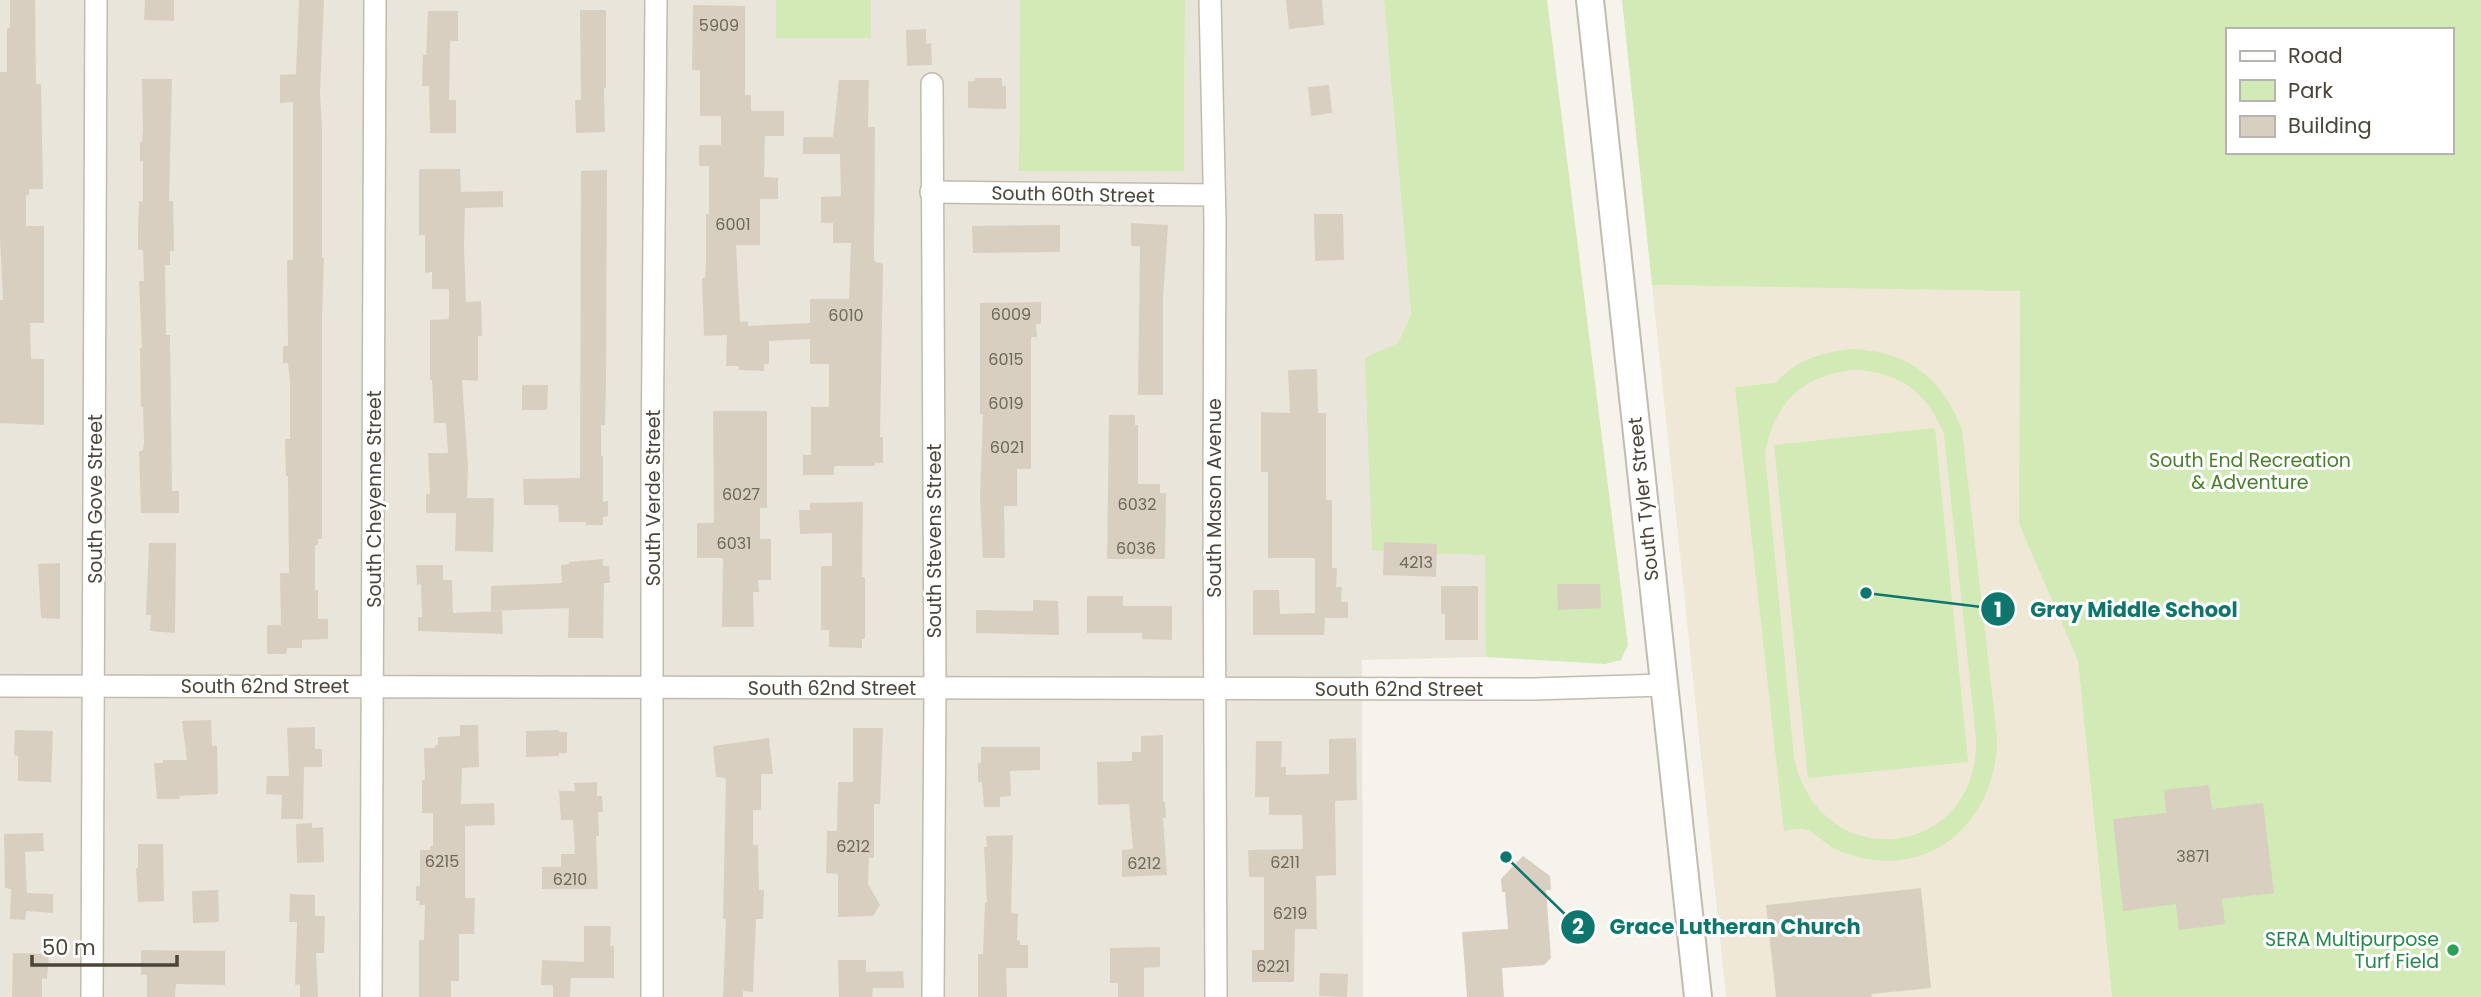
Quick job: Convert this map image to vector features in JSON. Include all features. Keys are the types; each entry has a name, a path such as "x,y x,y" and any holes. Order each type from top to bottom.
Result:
{"street":[{"name":"South Gove Street","path":"92,997 96,0"},
{"name":"South Cheyenne Street","path":"371,997 375,0"},
{"name":"South Verde Street","path":"652,997 652,456 656,0"},
{"name":"South Mason Avenue","path":"1210,0 1214,195 1216,997"},
{"name":"South Tyler Street","path":"1590,0 1698,997"},
{"name":"South Stevens Street","path":"932,84 935,687 933,997"},
{"name":"South 60th Street","path":"931,192 1214,195"},
{"name":"South 62nd Street","path":"0,686 1534,689 1663,685"}],"shaded area":[{"path":"0,0 776,0 776,38 871,38 871,0 1020,0 1020,171 1184,171 1185,0 1384,0 1411,314 1398,343 1373,551 1486,554 1486,657 1362,660 1363,997 0,997"},
{"path":"1652,285 2020,290 2019,524 2078,661 2112,997 1726,997"}],"green space":[{"path":"776,0 871,0 871,38 776,38"},
{"path":"1020,0 1185,0 1184,171 1019,171"},
{"path":"1384,0 1547,0 1628,645 1621,660 1605,664 1486,657 1485,555 1372,551 1365,358 1398,343 1411,314"},
{"name":"South End Recreation & Adventure","path":"1622,0 2481,0 2481,997 2112,997 2078,661 2019,524 2020,291 1652,285"},
{"path":"1841,350 1872,351 1890,355 1921,371 1945,396 1962,430 1997,737 1995,763 1988,788 1977,811 1962,830 1943,845 1921,856 1896,860 1868,859 1849,854 1832,847 1805,829 1784,831 1735,387 1776,383 1801,363","holes":["1855,370 1886,375 1910,387 1929,407 1944,434 1976,738 1970,779 1953,809 1927,830 1896,839 1864,837 1834,823 1809,797 1794,758 1765,454 1775,420 1783,407 1806,385 1837,373"]},
{"path":"1935,428 1968,762 1808,778 1774,445"}],"building":[{"path":"10,0 35,0 36,84 41,84 43,189 29,189 29,195 26,195 26,226 44,226 44,323 30,323 31,359 44,359 44,425 0,423 0,300 3,300 0,237 0,72 7,72"},
{"path":"145,0 174,0 174,21 144,20"},
{"path":"299,0 324,0 320,92 324,258 322,539 318,539 318,545 315,545 315,590 318,590 318,619 328,619 328,639 302,640 302,648 287,648 286,654 267,654 267,625 281,625 280,573 289,573 285,439 290,439 290,382 288,363 283,363 283,346 288,346 287,260 293,260 293,102 280,103 280,75 296,74"},
{"path":"1286,0 1322,0 1324,25 1289,29"},
{"path":"693,5 745,6 745,95 751,95 751,111 784,111 784,136 765,136 764,177 778,178 778,199 760,199 760,245 736,245 740,322 748,321 748,326 810,323 810,299 849,299 851,243 833,243 833,223 821,223 821,197 841,196 840,154 803,154 803,137 833,137 839,80 869,80 868,127 875,127 874,261 883,264 880,437 883,437 883,463 875,463 875,466 834,466 834,475 803,475 803,455 811,455 811,407 829,407 829,364 810,364 810,339 769,341 769,364 764,364 764,371 739,370 739,366 726,366 727,335 704,336 702,278 705,278 706,214 709,214 709,166 699,166 699,145 721,145 721,116 700,116 700,70 692,70"},
{"path":"580,10 606,10 605,132 576,133 575,100 581,100"},
{"path":"428,11 458,11 458,41 450,41 449,100 456,100 456,133 430,133 429,86 422,86"},
{"path":"926,29 926,44 931,43 932,65 907,66 906,30"},
{"path":"975,78 1002,78 1002,86 1006,86 1006,109 968,108 968,81 975,81"},
{"path":"142,79 172,79 169,201 173,201 174,251 170,251 170,265 165,265 166,335 170,335 172,491 179,491 179,513 141,513 139,452 143,450 144,442 139,281 144,281 143,250 138,250 138,231 139,201 143,202 143,161 140,161 143,130"},
{"path":"1329,85 1332,113 1311,116 1308,87"},
{"path":"419,169 460,169 461,192 503,191 503,207 465,208 466,302 481,301 482,336 478,336 478,381 462,380 468,467 467,498 494,498 493,552 455,551 456,513 426,513 426,494 430,494 428,453 448,453 446,423 434,423 430,380 430,320 449,319 449,289 432,289 432,272 425,273 425,235 419,235"},
{"path":"607,170 606,381 601,456 603,502 608,501 608,516 603,517 603,525 586,525 586,522 559,522 558,505 524,505 523,479 580,478 581,171"},
{"path":"1314,214 1343,214 1344,260 1315,261"},
{"path":"1131,223 1168,225 1163,298 1163,395 1138,395 1140,246 1131,246"},
{"path":"1060,225 1060,252 973,253 972,226"},
{"path":"1041,302 1041,324 1036,324 1037,337 1031,337 1031,469 1017,469 1017,506 1004,506 1005,558 983,558 980,497 983,414 980,414 980,303"},
{"path":"1317,369 1318,413 1326,413 1326,500 1332,500 1332,568 1337,568 1336,587 1342,587 1341,602 1348,602 1348,618 1325,618 1324,635 1253,635 1253,590 1279,590 1280,614 1315,613 1315,558 1268,558 1268,472 1261,472 1261,412 1290,413 1288,370"},
{"path":"522,385 548,385 547,410 522,410"},
{"path":"713,411 767,411 767,508 760,508 760,539 771,539 771,580 758,580 759,592 753,592 754,627 722,627 723,558 697,558 697,523 714,523"},
{"path":"1109,415 1135,415 1135,425 1138,425 1138,484 1160,484 1160,493 1166,493 1165,559 1107,559"},
{"path":"863,502 865,639 862,639 862,648 829,647 829,630 821,630 821,566 832,566 832,533 800,534 799,510 810,510 810,503"},
{"path":"1384,542 1437,544 1436,577 1383,575"},
{"path":"149,543 176,543 175,633 150,631 151,615 146,615"},
{"path":"603,559 603,566 609,566 610,583 604,583 603,638 568,638 569,608 491,611 491,586 562,583 561,565"},
{"path":"60,563 60,619 41,618 38,564"},
{"path":"416,565 443,565 443,580 452,580 453,613 502,611 503,634 418,631 418,617 422,617 421,584 417,585"},
{"path":"1557,584 1600,584 1601,608 1558,610"},
{"path":"1441,586 1478,586 1478,640 1445,640"},
{"path":"1087,596 1123,596 1123,606 1172,606 1172,640 1142,639 1142,633 1087,633"},
{"path":"1033,600 1058,601 1059,635 976,633 976,610 1033,611"},
{"path":"211,720 212,746 217,746 218,794 157,799 154,763 163,763 163,760 187,760 182,721"},
{"path":"460,725 478,725 479,767 462,768 461,804 494,803 495,825 465,826 465,898 475,898 474,934 459,934 459,981 451,981 451,997 419,997 419,940 424,940 425,905 419,905 420,901 416,901 416,886 420,886 420,850 430,850 430,846 433,846 433,813 422,813 424,748 435,748 435,745 438,745 438,737 460,736"},
{"path":"315,727 315,749 322,749 322,767 304,767 303,819 281,819 282,795 266,794 267,776 289,776 287,728"},
{"path":"853,728 883,728 880,804 874,804 874,858 869,858 868,884 880,905 873,916 838,917 838,874 826,873 827,831 837,831 838,782 853,782"},
{"path":"15,730 53,731 51,782 18,781 18,756 14,755"},
{"path":"526,731 567,732 567,753 559,753 559,756 526,757"},
{"path":"1163,735 1163,802 1166,818 1163,818 1167,875 1122,877 1122,850 1133,849 1129,804 1098,805 1097,762 1132,761 1132,752 1141,752 1141,736"},
{"path":"769,738 773,774 761,774 761,810 753,810 753,845 758,845 759,890 764,890 763,919 756,919 753,992 743,991 743,997 723,997 726,778 716,777 713,746"},
{"path":"1356,738 1357,800 1335,801 1336,875 1316,876 1317,929 1295,929 1294,982 1252,982 1252,950 1264,950 1264,877 1249,877 1248,850 1303,849 1302,815 1269,815 1269,797 1255,797 1256,741 1282,741 1281,767 1286,767 1286,775 1329,774 1329,739"},
{"path":"981,747 1040,747 1040,770 1010,771 1011,796 1000,797 1000,807 984,807 982,782 978,782"},
{"path":"597,782 597,796 602,796 603,812 598,812 599,836 596,836 598,889 542,889 542,867 561,867 561,854 575,854 573,820 561,820 559,791 575,791 574,783"},
{"path":"2209,785 2212,809 2263,803 2274,893 2222,899 2225,924 2179,930 2176,904 2123,911 2113,819 2166,813 2164,790"},
{"path":"312,823 312,828 323,827 324,862 297,863 296,824"},
{"path":"43,833 44,851 25,852 27,893 53,894 53,913 26,911 25,920 10,919 11,889 5,888 4,834"},
{"path":"1013,835 1011,913 1018,914 1017,940 1020,945 1028,945 1028,968 1006,968 1007,997 978,997 978,954 983,954 985,902 987,903 984,847 987,847 986,836"},
{"path":"138,844 163,844 164,901 138,902"},
{"path":"1523,856 1550,876 1551,890 1546,890 1551,958 1544,965 1502,968 1504,997 1467,997 1462,932 1508,929 1505,892 1502,892 1501,879"},
{"path":"1921,888 1931,988 1871,994 1872,997 1776,997 1766,905"},
{"path":"218,890 219,922 193,923 192,891"},
{"path":"290,894 315,895 315,916 325,916 324,953 316,953 318,997 300,997 300,984 295,985 297,922 289,922"},
{"path":"584,926 611,926 610,946 614,946 614,978 571,978 570,997 553,997 553,985 541,985 542,960 584,962"},
{"path":"1160,947 1160,967 1144,968 1144,997 1118,997 1118,983 1110,983 1110,948"},
{"path":"141,950 225,951 225,985 176,984 175,997 147,997 147,975 141,975"},
{"path":"13,953 49,954 47,979 42,978 42,997 12,997"},
{"path":"838,960 866,960 866,972 903,971 904,988 873,988 872,997 839,997"},
{"path":"1320,973 1348,974 1347,997 1319,996"}],"place":[{"name":"Gray Middle School","path":"1866,593"},
{"name":"Grace Lutheran Church","path":"1506,857"},
{"name":"SERA Multipurpose Turf Field","path":"2453,950"}]}
